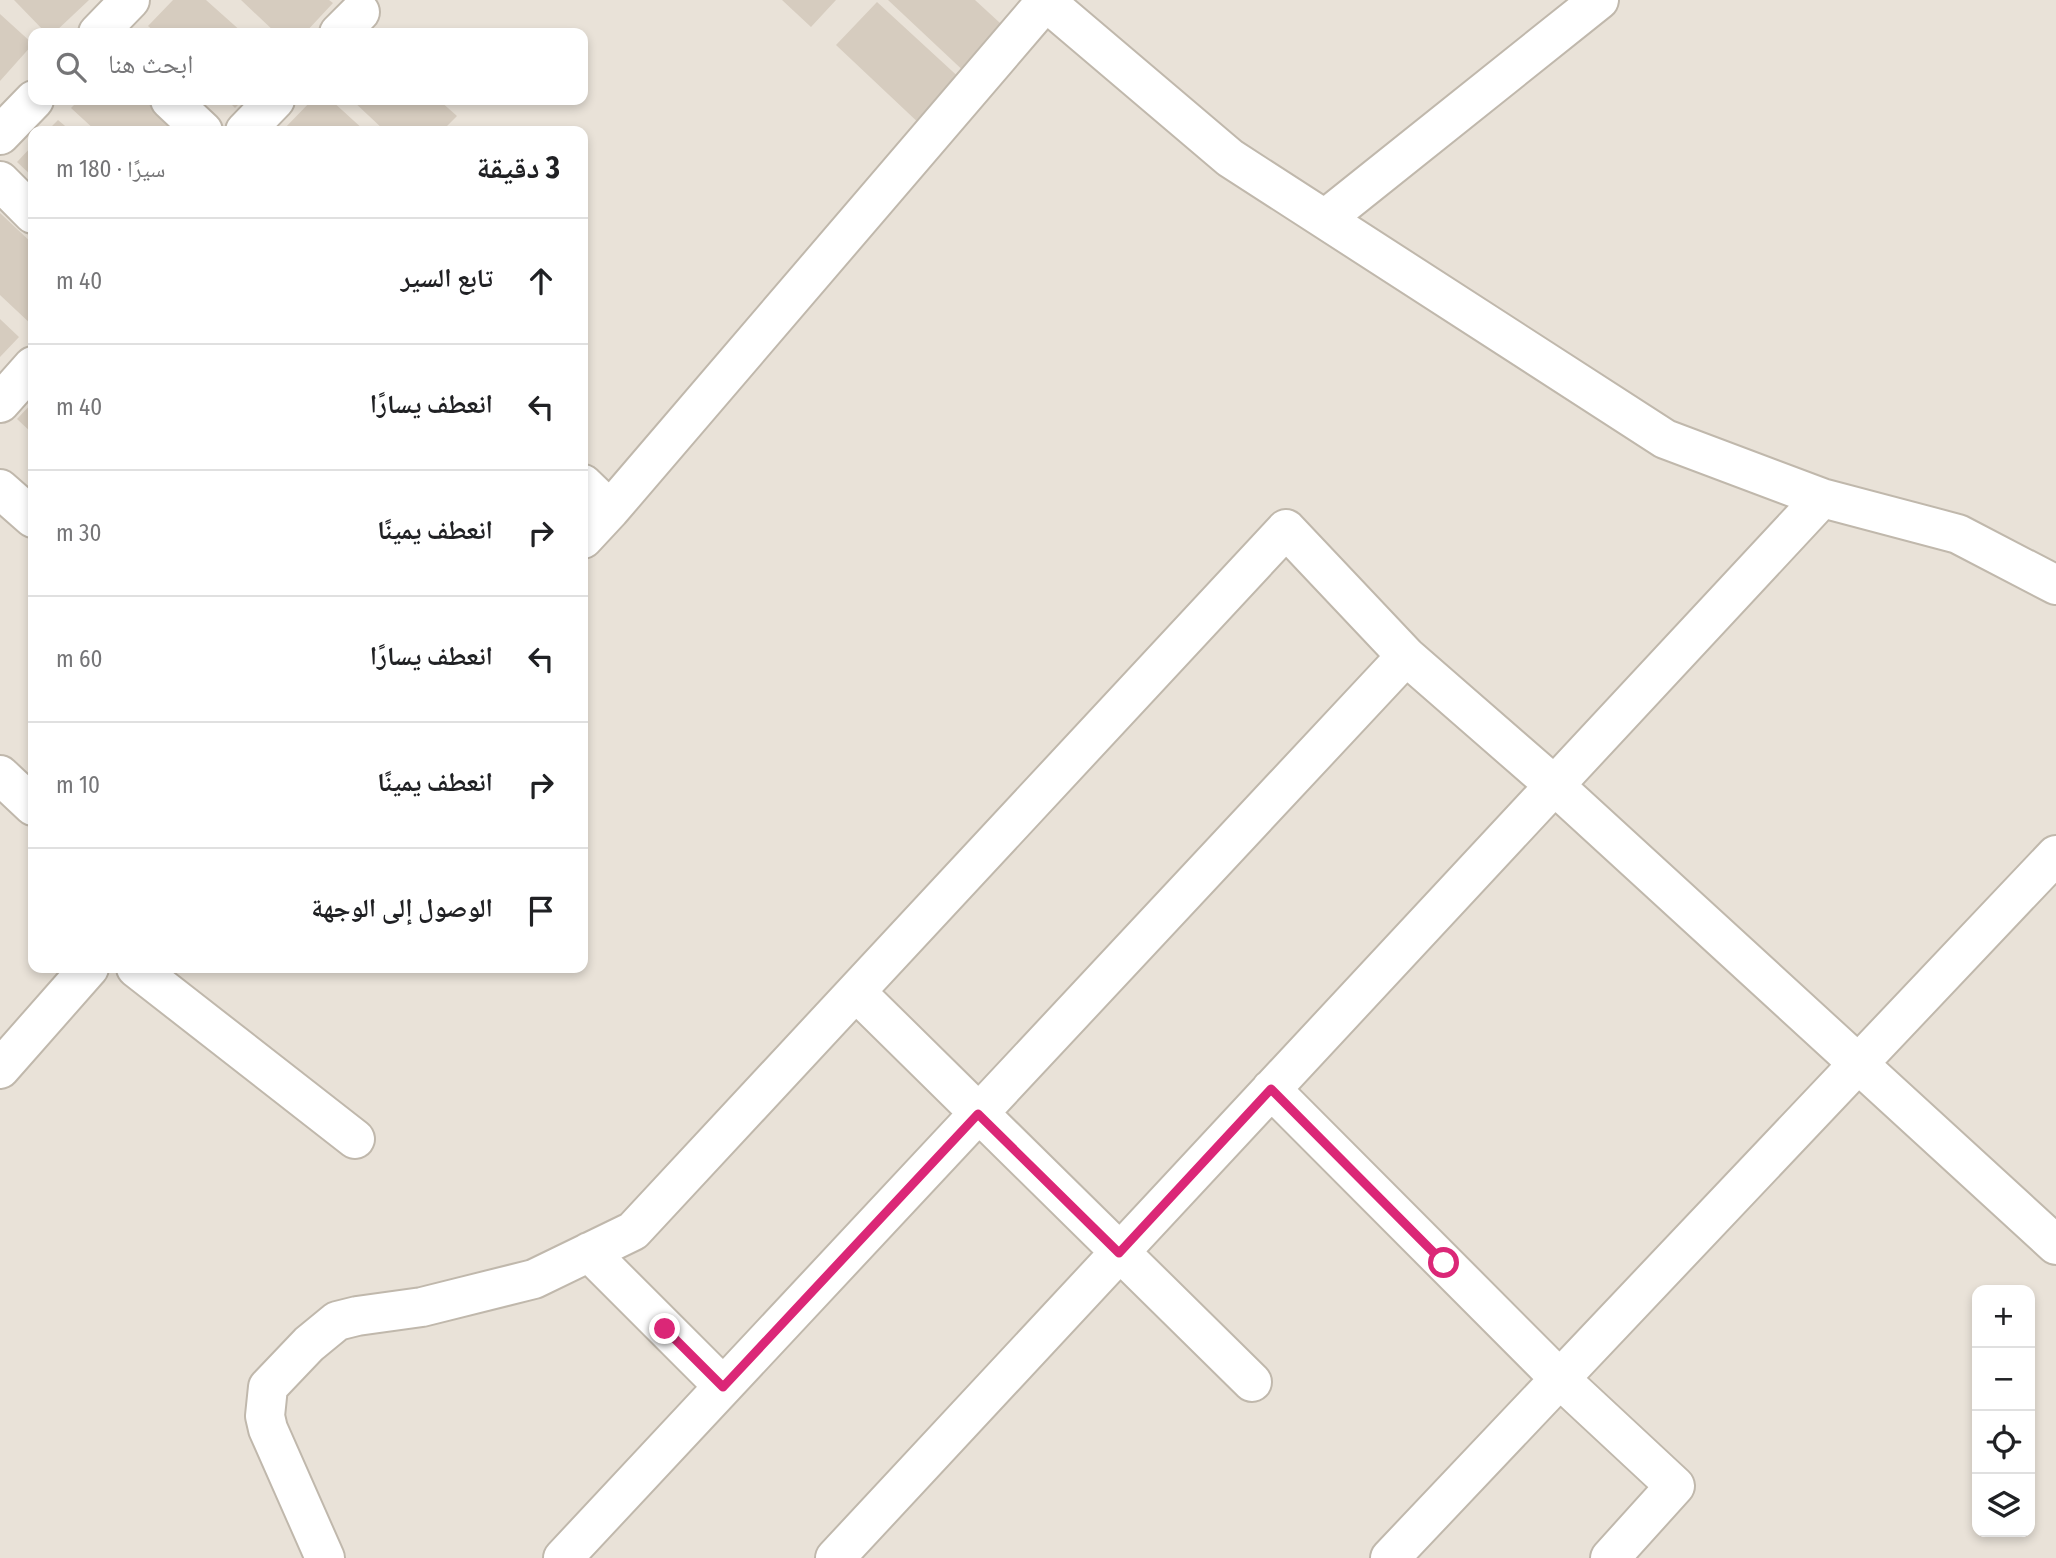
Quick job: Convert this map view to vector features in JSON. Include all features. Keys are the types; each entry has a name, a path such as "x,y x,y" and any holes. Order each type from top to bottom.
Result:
{"street":[{"path":"103,28 130,0"},
{"path":"1325,219 1599,0"},
{"path":"588,523 596,497 1045,1 1230,158 1665,439 1822,498 1958,534 2056,585"},
{"path":"0,135 29,105"},
{"path":"175,105 199,126"},
{"path":"250,126 270,105"},
{"path":"0,181 28,209"},
{"path":"0,403 28,372"},
{"path":"0,489 28,514"},
{"path":"835,1558 1822,498"},
{"path":"325,1558 268,1429 265,1401 268,1387 309,1344 337,1321 422,1307 534,1279 633,1231 1286,529 1406,656 1555,785 2056,1245"},
{"path":"563,1558 1406,656"},
{"path":"0,775 28,801"},
{"path":"1398,1555 1560,1379 2056,855"},
{"path":"0,1069 85,973"},
{"path":"142,973 355,1139"},
{"path":"856,992 1252,1382"},
{"path":"1271,1089 1560,1379 1675,1486 1610,1558"},
{"path":"589,1252 723,1387"}],"shaded area":[{"path":"0,0 2056,0 2056,1558 0,1558"}],"building":[{"path":"14,0 89,0 59,28 41,28"},
{"path":"173,0 206,0 237,28 150,28 148,26"},
{"path":"241,0 329,0 333,3 310,28 271,28"},
{"path":"782,0 836,0 811,27"},
{"path":"888,0 975,0 1012,34 970,77"},
{"path":"877,2 964,82 923,127 836,45"},
{"path":"0,14 28,39 28,50 0,81"},
{"path":"74,105 154,105 178,126 91,126 71,108"},
{"path":"307,105 336,105 360,126 287,126"},
{"path":"357,105 445,105 457,116 447,126 380,126"},
{"path":"58,120 65,126 52,126"},
{"path":"28,150 28,172 17,162"},
{"path":"0,213 28,239 28,321 0,295"},
{"path":"0,319 19,337 0,357"},
{"path":"28,407 28,429 17,419"}],"route":[{"path":"665,1329 723,1387 978,1114 1119,1253 1271,1089 1444,1263"}]}
